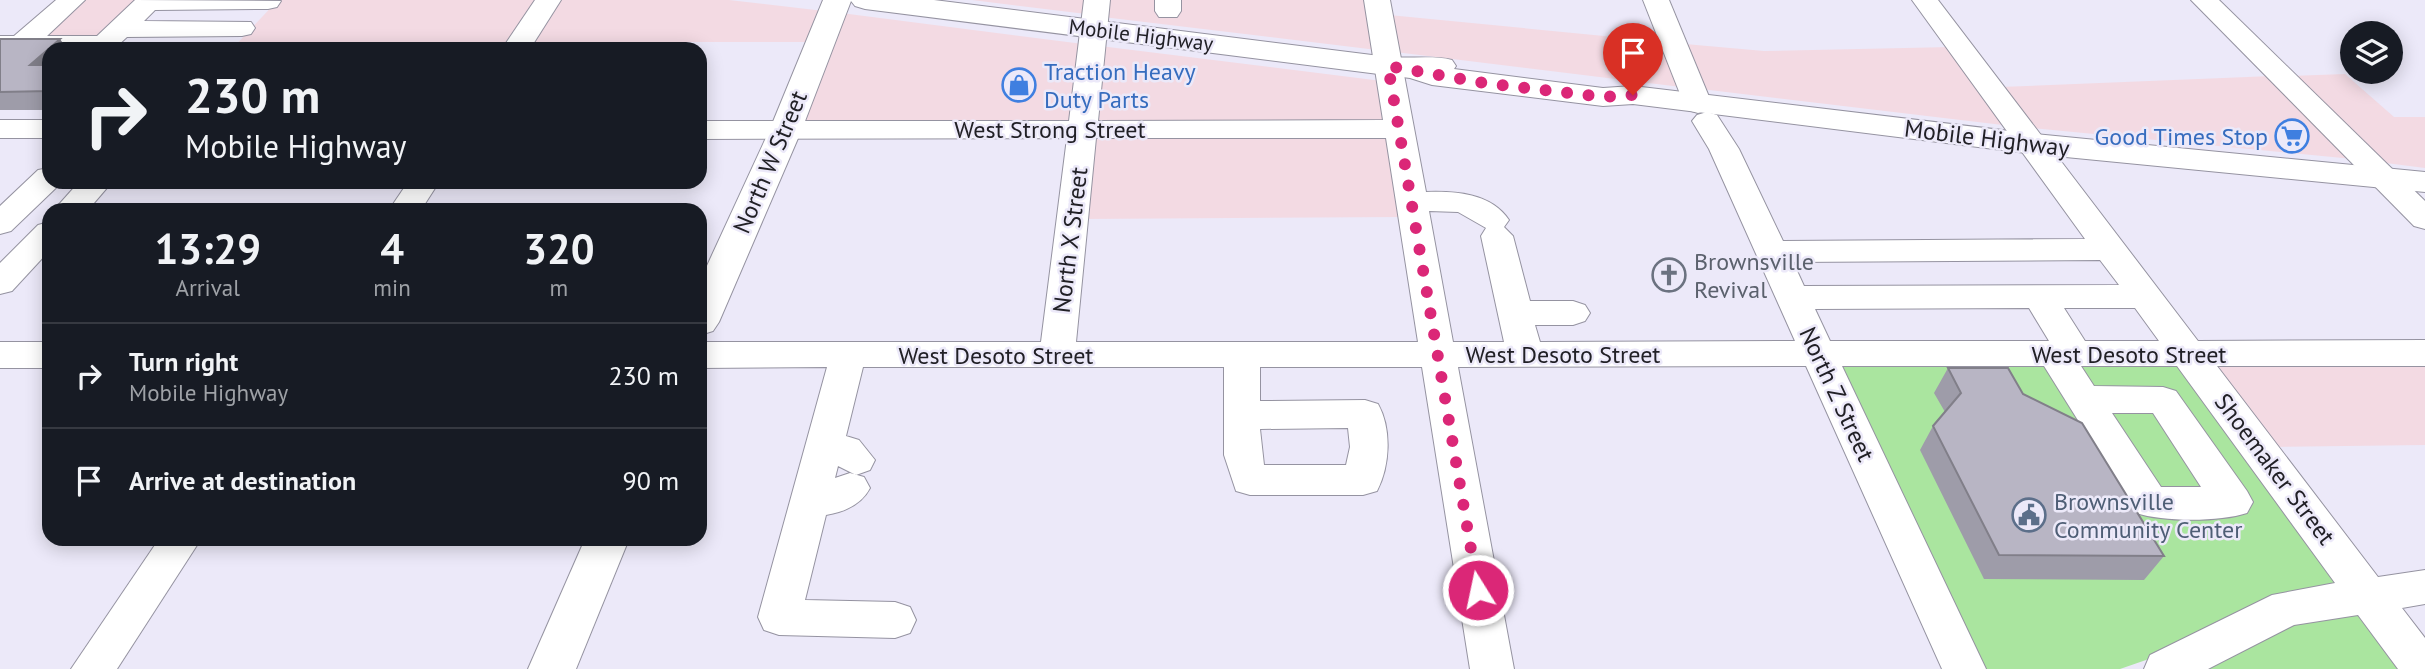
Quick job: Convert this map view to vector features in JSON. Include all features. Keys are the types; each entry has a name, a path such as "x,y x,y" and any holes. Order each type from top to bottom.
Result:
{"main road":[{"name":"North W Street","path":"707,306 786,129 837,0"},
{"name":"Mobile Highway","path":"864,0 1095,14 1402,67 1432,76 1603,97 1633,95 1702,113 2425,182"},
{"path":"552,669 604,546"}],"street":[{"path":"11,44 72,0"},
{"path":"521,42 548,0"},
{"path":"1377,0 1402,67 1399,129 1492,669"},
{"name":"North Z Street","path":"1656,0 1702,113 1724,149 1964,669"},
{"name":"Shoemaker Street","path":"1925,0 2035,144 2423,669"},
{"path":"2204,0 2425,219"},
{"path":"114,41 148,2 268,1"},
{"path":"229,42 268,1"},
{"name":"North X Street","path":"1056,355 1095,14"},
{"path":"80,42 114,41 201,29 242,28"},
{"path":"187,42 201,29"},
{"path":"11,44 42,43"},
{"path":"0,129 42,129"},
{"name":"West Strong Street","path":"707,130 1399,129"},
{"path":"1,223 42,184"},
{"path":"77,203 90,189"},
{"path":"1412,202 1464,202 1478,206 1495,228 1525,354"},
{"path":"1,223 42,223"},
{"path":"0,283 42,239"},
{"path":"1771,252 2112,249"},
{"path":"2039,296 2084,400"},
{"path":"1792,298 2147,296"},
{"path":"1921,297 1956,354"},
{"path":"1515,313 1573,313"},
{"name":"West Desoto Street","path":"707,355 2425,353"},
{"path":"0,355 42,355"},
{"path":"848,355 843,464 808,502 779,617 895,620"},
{"path":"1242,355 1242,415"},
{"path":"93,669 176,546"},
{"path":"2166,669 2287,608 2425,587"}],"shaded area":[{"path":"62,0 136,0 97,37 19,37"},
{"path":"278,0 540,0 512,42 239,42"},
{"path":"557,0 729,0 824,11 811,42 530,42"},
{"path":"972,0 1088,0 1086,14"},
{"path":"1105,0 1369,0 1377,50 1103,17"},
{"path":"841,13 1083,44 1074,122 798,123"},
{"path":"1389,15 1666,42 1681,87 1395,52"},
{"path":"1685,44 1764,51 1951,47 2011,126 1701,89"},
{"path":"1100,46 1382,81 1388,122 1094,122"},
{"path":"2340,74 2340,84 2356,84 2394,117 2425,117 2425,168 2378,162 2290,76"},
{"path":"2272,76 2353,159 2032,128 2000,87"},
{"path":"1092,136 1390,136 1404,217 1083,219"},
{"path":"2208,363 2425,363 2425,445 2271,447"}],"green space":[{"path":"1834,363 2185,363 2346,583 2275,595 2216,622 2146,660 2120,669 1978,669"},
{"path":"2366,610 2409,669 2205,669 2300,621"}],"building":[{"path":"0,39 60,39 57,42 42,42 42,55 30,65 42,65 42,91 0,92"},
{"name":"Brownsville Community Center","path":"1948,368 2008,368 2023,394 2082,423 2164,556 1999,555 1933,426 1961,393"}],"place":[{"name":"Traction Heavy Duty Parts","path":"1019,85"},
{"name":"Good Times Stop","path":"2292,136"},
{"name":"Brownsville Revival","path":"1669,275"},
{"name":"Brownsville Community Center","path":"2029,515"}],"route":[{"path":"1478,590 1388,66 1417,69 1432,76 1484,83 1603,97 1633,95"}]}
